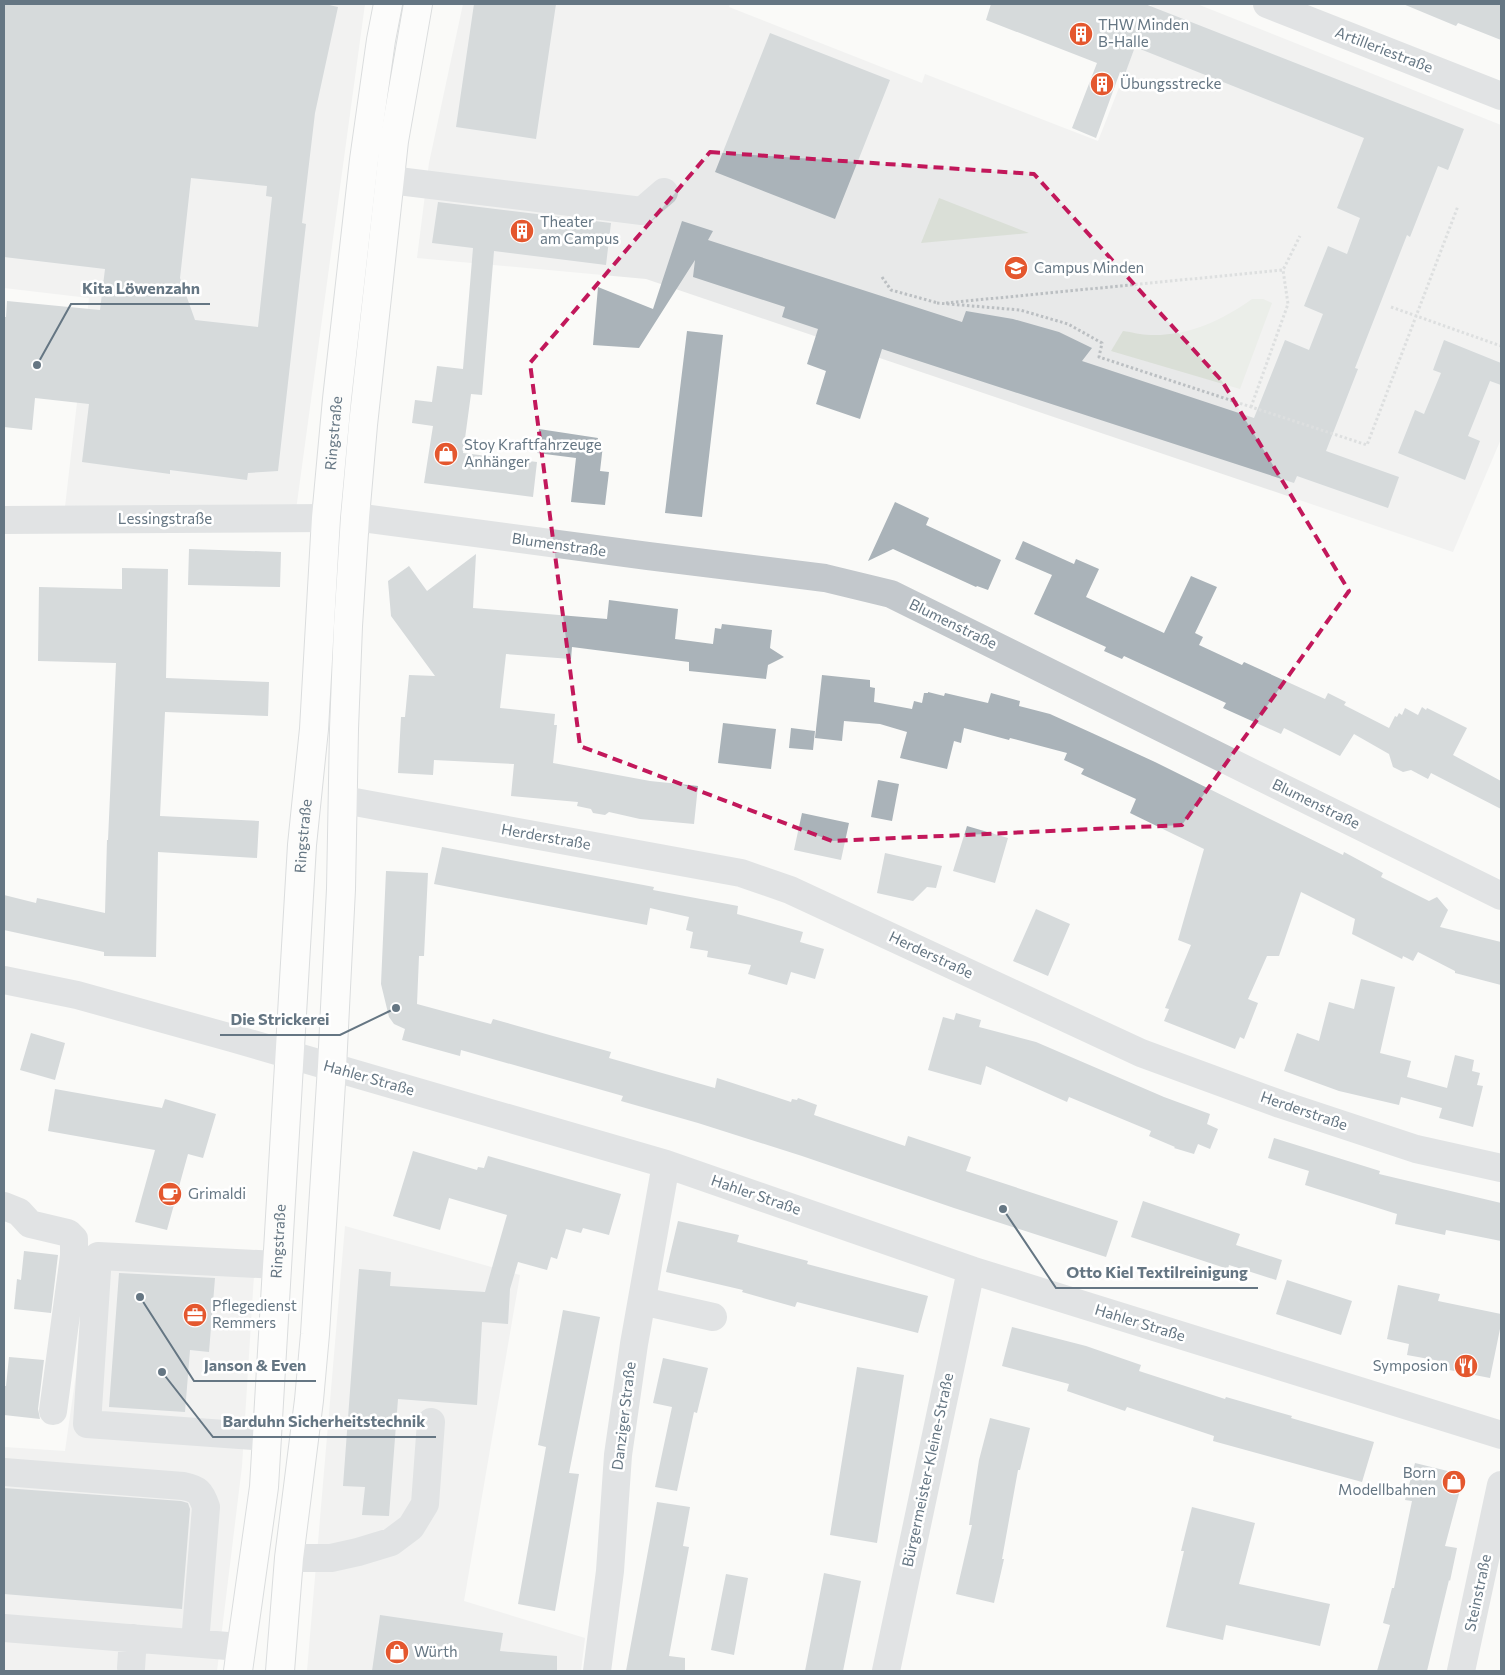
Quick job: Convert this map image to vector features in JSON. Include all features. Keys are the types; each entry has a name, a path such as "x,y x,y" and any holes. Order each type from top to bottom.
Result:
{"main road":[{"name":"Ringstraße","path":"239,1659 262,1505 302,845 314,729 326,518 337,398 363,169 381,40 388,4"},
{"name":"Ringstraße","path":"280,1671 289,1558 309,1400 314,1343 332,1067 341,889 348,626 355,517 390,180 404,77 418,4"}],"street":[{"name":"Artilleriestraße","path":"1267,4 1501,96"},
{"path":"390,180 642,211 664,192"},
{"name":"Blumenstraße","path":"355,517 825,578 891,594 1501,896"},
{"name":"Lessingstraße","path":"4,520 326,518"},
{"name":"Herderstraße","path":"344,800 741,873 790,890 1141,1053 1280,1104 1416,1149 1501,1168"},
{"name":"Hahler Straße","path":"4,980 77,995 666,1164 971,1270 1501,1435"},
{"name":"Danziger Straße","path":"596,1671 610,1571 618,1455 634,1344 666,1164"},
{"path":"4,1206 19,1212 30,1224 68,1233 74,1239 74,1256 53,1411"},
{"path":"267,1437 87,1424 98,1256 277,1265"},
{"name":"Bürgermeister-Kleine-Straße","path":"886,1671 971,1270"},
{"path":"642,1301 713,1317"},
{"path":"289,1558 331,1558 358,1552 390,1542 411,1528 424,1504 431,1422"},
{"path":"4,1472 195,1488 203,1496 206,1507 195,1643"},
{"name":"Steinstraße","path":"1461,1671 1501,1485"},
{"path":"4,1628 195,1643 239,1659"},
{"path":"131,1668 133,1638"}],"path":[{"path":"882,277 891,290 937,304 1020,310 1068,324 1102,343 1099,357 1367,445 1458,206"},
{"path":"1251,406 1288,304 1283,270 1300,236"},
{"path":"937,304 1283,270"},
{"path":"1391,307 1501,346"}],"highlighted area":[{"path":"710,152 1034,174 1222,381 1349,591 1182,825 832,841 580,746 530,363"}],"shaded area":[{"path":"4,4 365,4 296,510 65,507 89,298 4,288"},
{"name":"Campus Minden","path":"463,4 730,4 729,7 922,83 925,74 1098,141 1152,4 1197,4 1501,125 1501,439 1453,552 646,279 417,258 429,163"},
{"path":"939,198 1029,233 921,243"},
{"path":"1252,299 1263,299 1272,303 1240,389 1111,351 1123,331 1143,335 1164,335 1191,330 1228,314"},
{"path":"345,1226 520,1275 464,1601 585,1638 581,1671 307,1671"},
{"path":"94,1248 255,1259 242,1466 217,1671 4,1671 4,1447 65,1451"}],"building":[{"path":"4,4 325,4 338,7 315,113 302,223 306,224 278,471 248,473 247,480 170,470 170,474 82,462 89,404 35,398 32,430 4,427 4,317 6,317 7,301 100,310 105,269 4,257","holes":["191,178 267,186 266,196 272,197 258,327 195,320 180,278"]},
{"path":"474,4 556,4 536,139 456,127"},
{"path":"991,4 1145,4 1464,129 1448,170 1438,166 1410,237 1407,235 1355,368 1358,369 1326,451 1399,477 1388,508 1297,476 1294,483 882,349 860,419 816,404 826,371 807,364 818,329 782,317 785,307 693,277 695,260 639,348 593,345 598,287 653,309 682,221 713,231 708,240 962,322 966,311 1013,319 1059,332 1092,348 1082,361 1254,418 1285,340 1309,350 1323,314 1304,306 1328,246 1347,254 1360,218 1337,208 1364,138 1135,47 1125,74 1120,72 1096,138 1072,128 1097,63 986,20"},
{"path":"1403,4 1501,4 1501,40 1458,23 1456,26"},
{"path":"770,33 890,80 835,219 715,172"},
{"path":"438,202 611,223 606,265 494,251 482,395 471,394 463,453 537,462 533,497 424,483 433,426 412,423 415,400 432,402 437,366 463,369 473,248 432,243"},
{"path":"687,331 723,335 702,517 665,513"},
{"path":"1444,340 1501,363 1501,385 1490,381 1468,436 1480,441 1465,480 1398,453 1415,410 1424,414 1441,373 1433,370"},
{"path":"539,429 598,438 597,444 603,445 600,471 609,472 605,505 571,502 576,458 537,453"},
{"path":"895,502 929,518 926,525 1001,560 988,590 976,587 893,549 868,561"},
{"path":"1023,541 1074,564 1076,559 1099,569 1086,597 1164,633 1191,576 1217,587 1195,633 1203,637 1199,645 1242,665 1244,662 1325,699 1328,693 1346,702 1344,705 1389,728 1395,716 1397,717 1399,713 1402,715 1405,708 1418,715 1422,707 1467,728 1453,755 1501,781 1501,809 1431,773 1428,779 1411,770 1403,772 1393,767 1389,754 1354,734 1340,756 1284,728 1281,734 1223,708 1226,703 1124,656 1122,659 1104,651 1106,647 1034,614 1052,575 1015,559"},
{"path":"189,549 281,552 280,587 188,585"},
{"path":"476,554 473,608 607,619 609,600 678,609 675,639 713,644 715,628 721,629 722,624 772,630 770,648 784,657 768,665 766,679 689,671 689,662 572,647 571,659 506,654 500,708 555,714 554,725 557,725 553,763 650,781 698,786 694,824 640,819 609,812 605,815 593,813 591,809 577,806 578,802 511,796 514,764 434,760 433,775 398,773 401,717 405,717 409,675 435,676 391,616 388,581 409,566 427,591"},
{"path":"122,568 168,569 166,678 269,682 268,716 165,712 160,816 259,821 257,858 158,852 156,957 104,956 104,952 4,930 4,895 36,903 37,898 105,913 116,663 38,661 39,587 122,589"},
{"path":"822,675 870,680 870,687 875,688 874,702 912,709 914,701 922,703 924,693 928,692 944,696 945,693 988,703 991,693 1020,701 1019,706 1050,714 1092,733 1343,855 1344,852 1383,873 1381,877 1429,901 1437,897 1448,910 1440,927 1501,942 1501,985 1455,973 1455,971 1418,952 1413,961 1403,956 1402,959 1352,934 1355,919 1301,892 1279,956 1267,956 1248,999 1258,1003 1244,1039 1240,1037 1235,1049 1164,1021 1169,1009 1165,1008 1191,945 1178,940 1204,849 1130,813 1136,799 1081,774 1084,769 1064,760 1067,753 964,728 961,743 954,741 947,769 900,758 907,732 880,724 844,721 842,741 815,738"},
{"path":"723,723 776,729 771,769 718,763"},
{"path":"791,728 815,731 813,750 789,748"},
{"path":"878,780 899,784 892,821 871,817"},
{"path":"802,813 849,823 841,860 794,850"},
{"path":"967,826 1008,838 995,883 953,871"},
{"path":"442,847 654,887 653,890 738,906 737,914 803,932 800,942 824,949 815,979 791,972 787,985 748,974 751,965 707,957 708,951 690,948 693,932 686,930 689,917 650,908 647,925 434,884"},
{"path":"885,853 942,866 936,888 927,887 913,901 877,893"},
{"path":"386,871 428,873 424,956 419,956 417,1004 491,1024 493,1019 611,1052 609,1058 715,1088 717,1078 791,1102 792,1099 797,1100 798,1098 817,1105 814,1115 905,1146 908,1136 971,1157 966,1171 1118,1221 1106,1257 802,1156 621,1101 623,1096 461,1050 460,1056 402,1040 405,1029 394,1024 389,1017 381,984"},
{"path":"1036,909 1070,924 1048,976 1013,961"},
{"path":"1361,979 1395,987 1380,1053 1411,1061 1407,1077 1447,1088 1455,1055 1474,1060 1472,1071 1480,1073 1477,1085 1483,1086 1473,1127 1439,1118 1442,1108 1401,1097 1399,1105 1339,1091 1284,1071 1297,1033 1319,1041 1329,1002 1354,1009"},
{"path":"956,1013 981,1020 979,1027 1036,1042 1164,1097 1210,1114 1207,1124 1218,1129 1210,1149 1198,1144 1194,1154 1174,1148 1149,1136 1151,1131 1069,1097 1067,1102 986,1066 981,1085 928,1070 943,1017 954,1020"},
{"path":"31,1033 65,1043 55,1080 20,1070"},
{"path":"55,1089 162,1108 165,1099 216,1114 203,1158 188,1154 167,1230 135,1222 155,1150 48,1131"},
{"path":"1274,1138 1380,1171 1379,1174 1501,1203 1501,1241 1446,1230 1445,1235 1395,1224 1397,1214 1305,1185 1309,1171 1268,1158"},
{"path":"413,1151 477,1170 478,1167 484,1168 488,1156 621,1194 609,1235 583,1228 581,1233 566,1229 557,1259 551,1257 547,1270 518,1262 510,1289 508,1324 482,1322 477,1405 398,1399 389,1516 362,1515 365,1487 343,1486 359,1269 391,1272 390,1286 485,1292 507,1215 449,1198 440,1230 393,1216"},
{"path":"1143,1201 1240,1234 1236,1245 1282,1260 1276,1280 1229,1265 1228,1269 1131,1237"},
{"path":"678,1221 739,1235 737,1242 808,1261 807,1264 928,1296 918,1333 797,1302 795,1307 742,1292 743,1290 666,1272"},
{"path":"24,1251 58,1255 51,1313 14,1309 17,1279 21,1280"},
{"path":"119,1273 215,1278 209,1352 190,1350 185,1412 109,1407"},
{"path":"1287,1280 1352,1301 1341,1335 1276,1314"},
{"path":"1398,1285 1440,1294 1438,1301 1501,1314 1501,1324 1490,1378 1449,1370 1450,1368 1438,1365 1440,1361 1407,1355 1409,1344 1387,1339"},
{"path":"563,1310 600,1317 569,1473 579,1474 555,1611 518,1604 546,1447 538,1445"},
{"path":"1012,1327 1086,1346 1141,1365 1139,1371 1225,1399 1226,1397 1292,1416 1291,1418 1374,1442 1362,1482 1213,1441 1214,1436 1127,1407 1125,1411 1067,1391 1069,1384 1002,1366"},
{"path":"9,1357 44,1360 38,1409 40,1419 4,1415 4,1386 6,1386"},
{"path":"663,1358 708,1368 697,1413 694,1412 677,1491 655,1487 672,1407 653,1403"},
{"path":"857,1367 904,1375 877,1543 830,1535"},
{"path":"990,1418 1030,1428 1020,1470 1018,1470 1002,1559 1004,1559 994,1603 956,1594 972,1525 969,1525 979,1460"},
{"path":"1415,1463 1464,1475 1445,1546 1457,1548 1427,1671 1377,1671 1390,1625 1383,1623 1392,1588 1394,1588 1412,1501 1405,1500"},
{"path":"4,1488 188,1503 190,1509 182,1609 4,1594"},
{"path":"657,1502 690,1507 683,1546 689,1547 669,1656 685,1658 685,1671 626,1671"},
{"path":"1192,1507 1255,1523 1239,1584 1330,1604 1320,1646 1226,1625 1223,1640 1166,1627"},
{"path":"824,1573 861,1581 843,1671 805,1671"},
{"path":"726,1574 748,1578 734,1655 711,1650"},
{"path":"380,1615 503,1633 500,1651 557,1656 557,1671 372,1671"}],"place":[{"name":"THW Minden B-Halle","path":"1081,34"},
{"name":"Übungsstrecke","path":"1102,84"},
{"name":"Theater am Campus","path":"522,231"},
{"name":"Campus Minden","path":"1016,268"},
{"name":"Kita Löwenzahn","path":"37,365"},
{"name":"Stoy Kraftfahrzeuge Anhänger","path":"446,454"},
{"name":"Die Strickerei","path":"396,1008"},
{"name":"Grimaldi","path":"170,1194"},
{"name":"Otto Kiel Textilreinigung","path":"1003,1209"},
{"name":"Janson & Even","path":"140,1297"},
{"name":"Pflegedienst Remmers","path":"195,1315"},
{"name":"Symposion","path":"1466,1366"},
{"name":"Barduhn Sicherheitstechnik","path":"162,1372"},
{"name":"Born Modellbahnen","path":"1454,1482"},
{"name":"Würth","path":"397,1652"}]}
